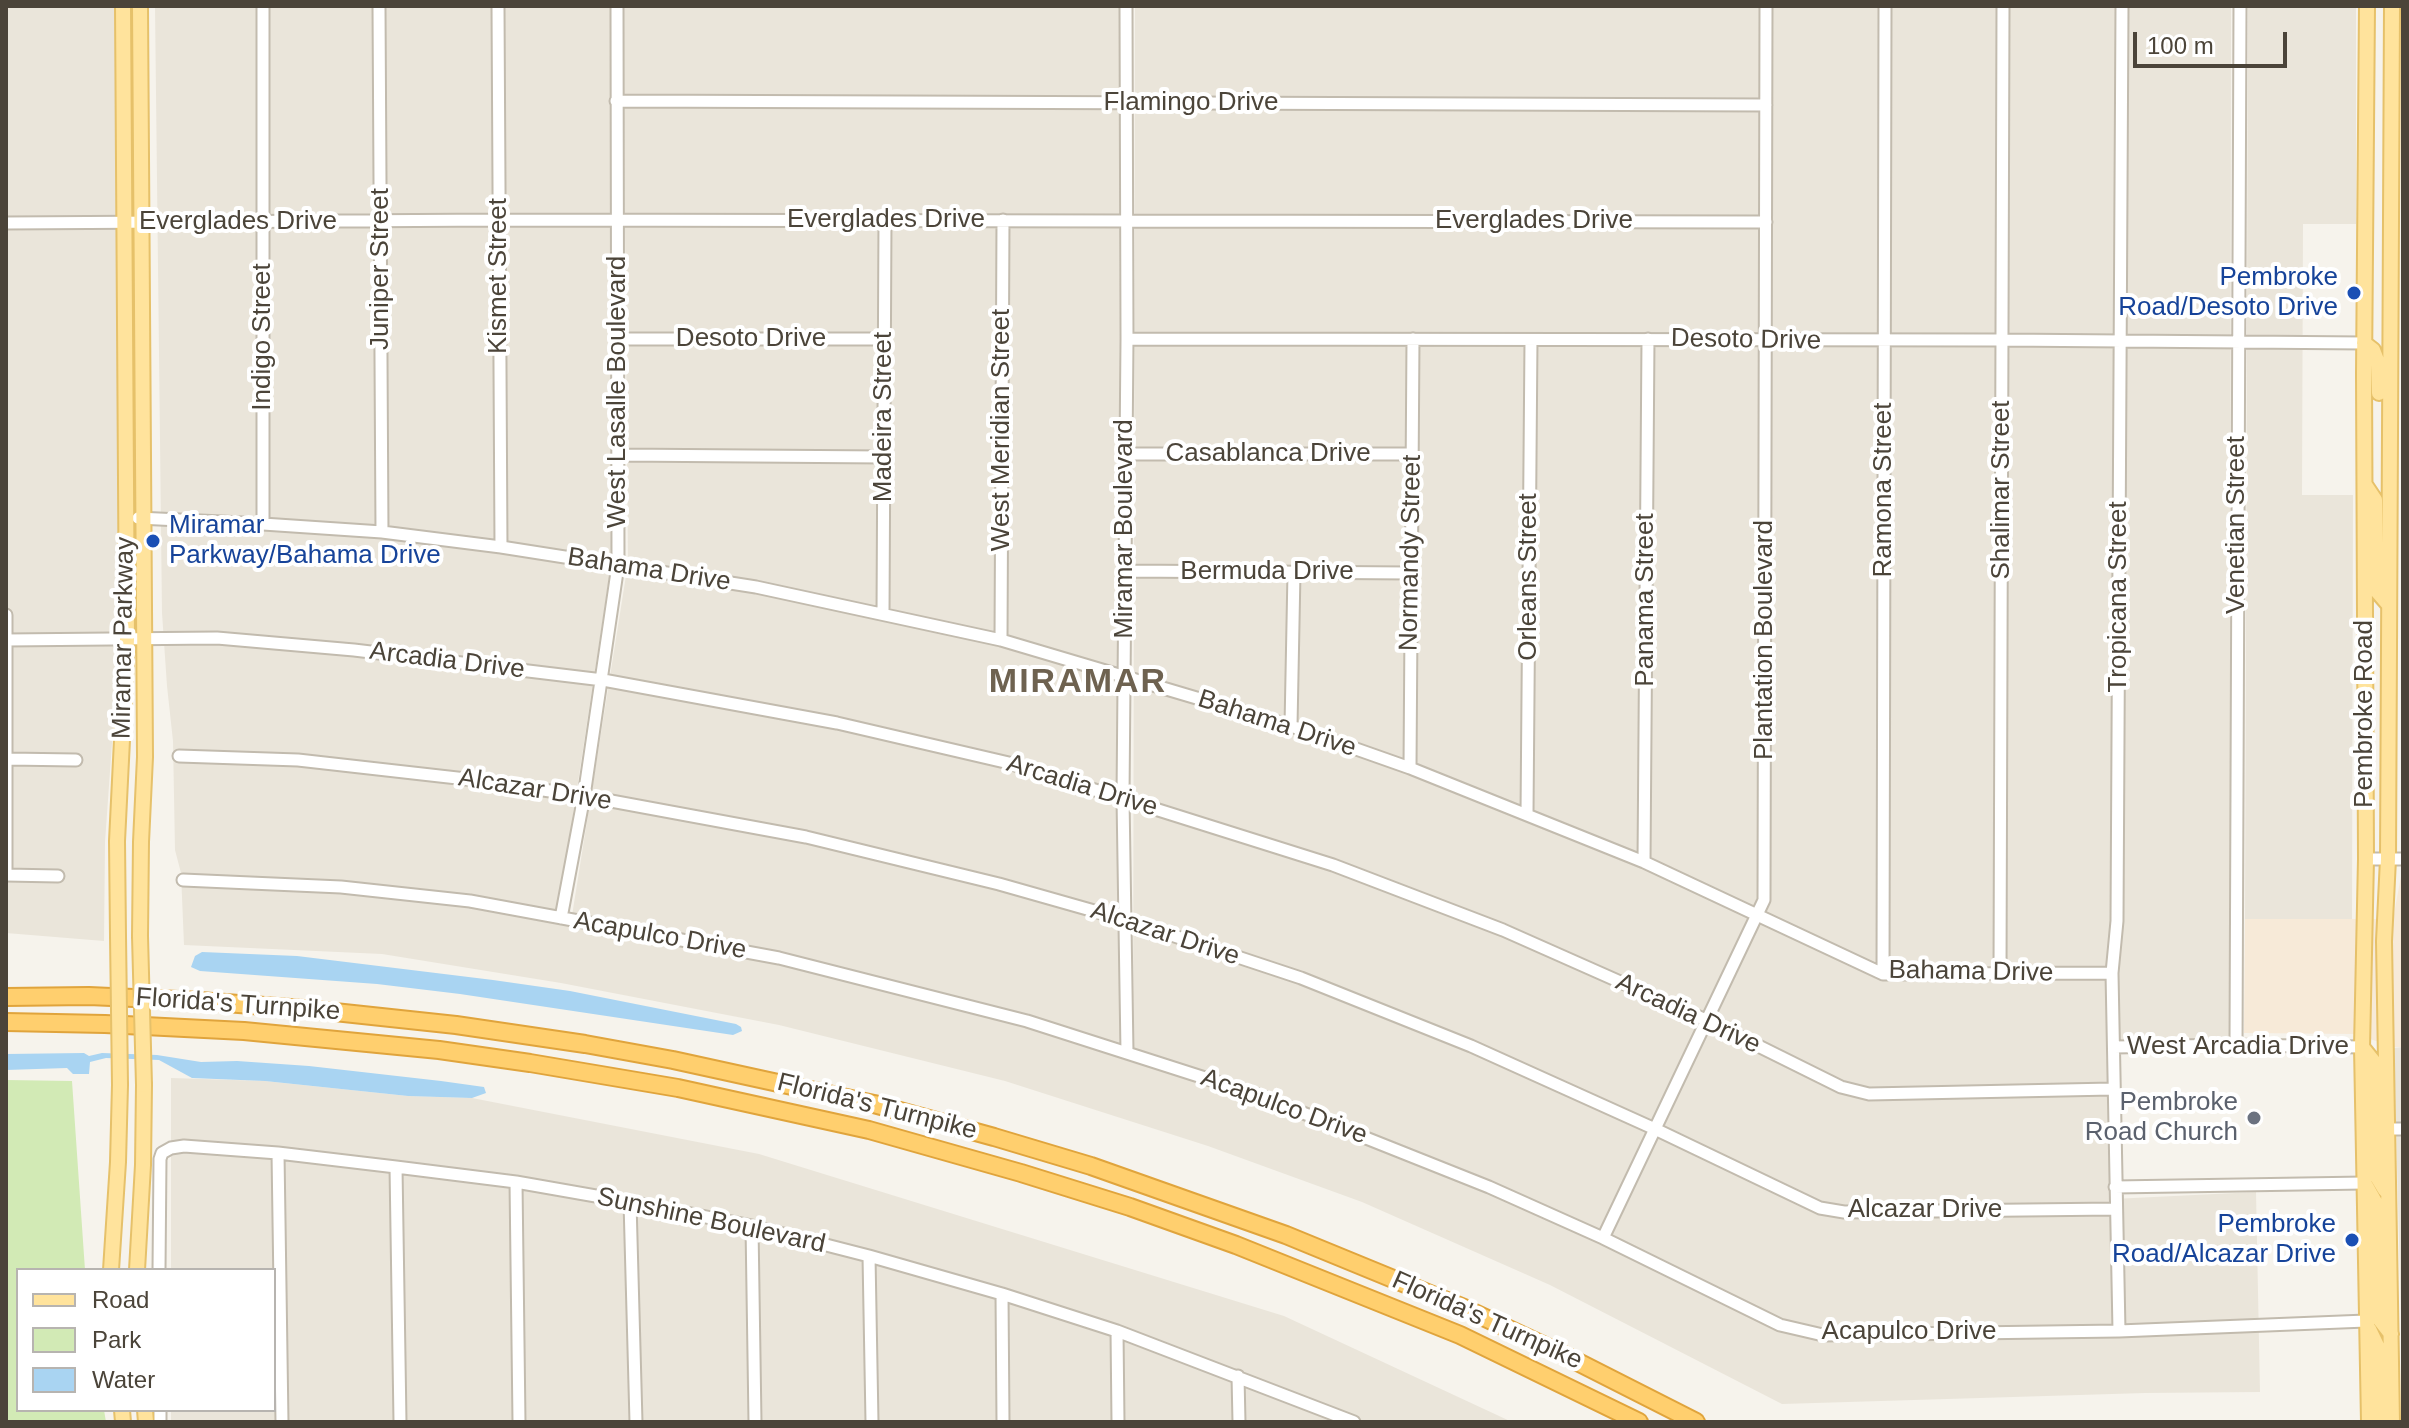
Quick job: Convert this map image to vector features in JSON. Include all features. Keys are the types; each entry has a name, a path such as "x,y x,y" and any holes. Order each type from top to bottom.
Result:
{"highway":[{"name":"Florida's Turnpike","path":"6,997 155,998 416,1020 626,1051 861,1101 1021,1144 1260,1225 1478,1315 1696,1422"},
{"name":"Florida's Turnpike","path":"6,1022 244,1031 473,1054 666,1086 869,1130 1034,1177 1236,1245 1460,1335 1639,1422"}],"main road":[{"name":"Miramar Parkway","path":"111,1268 120,1085 117,841 127,639 123,6"},
{"name":"Miramar Parkway","path":"137,1268 143,1165 140,936 145,757 140,6"},
{"name":"Pembroke Road","path":"2367,6 2364,343 2366,859 2362,1047 2369,1422"},
{"name":"Pembroke Road","path":"2392,6 2389,605 2396,859 2384,941 2388,1194 2396,1254 2391,1334 2392,1422"},
{"path":"2364,343 2373,350 2378,363 2379,462 2389,491"},
{"path":"2365,485 2375,500 2376,590 2389,605"},
{"path":"2362,1047 2374,1062 2376,1175 2388,1194"},
{"path":"2364,1183 2375,1202 2377,1316 2391,1334"},
{"path":"2366,1321 2380,1352 2382,1422"}],"street":[{"name":"Indigo Street","path":"263,6 263,524"},
{"name":"Juniper Street","path":"379,6 382,532"},
{"name":"Kismet Street","path":"498,6 501,547"},
{"name":"West Lasalle Boulevard","path":"561,918 603,680 618,565 617,6"},
{"name":"Miramar Boulevard","path":"1126,6 1123,798 1127,1052"},
{"name":"Plantation Boulevard","path":"1603,1238 1764,900 1766,6"},
{"name":"Ramona Street","path":"1883,974 1885,6"},
{"name":"Shalimar Street","path":"2000,973 2003,6"},
{"name":"Tropicana Street","path":"2119,1331 2112,973 2117,921 2122,6"},
{"name":"Venetian Street","path":"2236,1045 2240,6"},
{"name":"Flamingo Drive","path":"616,101 1766,105"},
{"name":"Everglades Drive","path":"6,223 498,220 1766,222"},
{"name":"Madeira Street","path":"883,614 885,220"},
{"name":"West Meridian Street","path":"1001,640 1003,220"},
{"name":"Desoto Drive","path":"619,339 884,339"},
{"name":"Desoto Drive","path":"1127,339 2364,343"},
{"name":"Normandy Street","path":"1410,768 1413,339"},
{"name":"Panama Street","path":"1644,862 1648,339"},
{"name":"Orleans Street","path":"1527,814 1531,340"},
{"name":"Casablanca Drive","path":"1125,454 1412,454"},
{"path":"619,455 884,457"},
{"name":"Bahama Drive","path":"126,518 382,532 501,547 756,587 1001,640 1291,726 1410,768 1644,862 1883,974 2112,973"},
{"name":"Bermuda Drive","path":"1125,571 1410,573"},
{"path":"1291,726 1294,572"},
{"path":"6,615 6,875 58,876"},
{"name":"Arcadia Drive","path":"6,640 217,638 339,648 603,680 837,723 1009,763 1361,876 1503,930 1706,1020 1841,1087 1869,1094 2112,1089"},
{"name":"Alcazar Drive","path":"179,756 298,760 584,796 806,837 999,884 1126,920 1301,978 1471,1046 1820,1208 1844,1212 2115,1209"},
{"path":"8,759 76,760"},
{"path":"2366,859 2396,859"},
{"name":"Acapulco Drive","path":"183,880 341,887 470,901 779,958 1027,1021 1258,1095 1489,1187 1603,1238 1780,1325 1823,1335 2119,1331 2366,1321"},
{"name":"West Arcadia Drive","path":"2114,1047 2362,1047"},
{"path":"2387,1129 2403,1129"},
{"name":"Sunshine Boulevard","path":"159,1268 160,1159 162,1153 177,1146 278,1153 516,1182 752,1226 1002,1294 1117,1331 1354,1422"},
{"path":"278,1153 282,1422"},
{"path":"396,1167 400,1422"},
{"path":"516,1182 519,1422"},
{"path":"2115,1187 2364,1183"},
{"path":"630,1202 636,1422"},
{"path":"752,1226 755,1422"},
{"path":"869,1256 872,1422"},
{"path":"1002,1294 1003,1422"},
{"path":"1117,1331 1118,1422"},
{"path":"1238,1376 1239,1422"}],"shaded area":[{"path":"6,6 116,6 121,616 105,842 104,941 6,933"},
{"path":"155,6 610,6 615,539 557,920 571,922 628,563 623,6 1119,6 1121,1055 1133,1062 1135,6 2231,6 2230,1042 2106,1042 2113,1199 2256,1192 2260,1392 1782,1404 1550,1285 1362,1202 1208,1146 1005,1081 779,1025 561,983 382,954 184,945 181,873 175,850 173,741 162,613"},
{"path":"2248,6 2356,6 2356,224 2303,224 2302,495 2353,495 2352,919 2245,919"},
{"path":"2402,871 2403,1047 2355,1034 2244,1033 2245,919 2393,919"},
{"path":"2403,1047 2403,1397 2394,1048"},
{"path":"171,1078 265,1081 408,1096 472,1098 759,1154 1284,1316 1512,1422 171,1422 171,1412 276,1412 276,1268 171,1268"}],"green space":[{"path":"6,1080 72,1081 85,1268 16,1268 16,1412 104,1412 106,1422 6,1422"}],"water":[{"path":"202,952 297,956 570,991 736,1024 742,1031 733,1035 377,984 200,971 191,967 195,956"},
{"path":"84,1053 89,1056 102,1053 157,1055 201,1062 309,1066 484,1087 486,1093 472,1098 408,1096 265,1081 192,1078 159,1060 106,1058 90,1062 89,1074 73,1074 67,1068 6,1070 6,1054"}],"place":[{"name":"Pembroke Road/Desoto Drive","path":"2354,293"},
{"name":"Miramar Parkway/Bahama Drive","path":"153,541"},
{"name":"Pembroke Road Church","path":"2254,1118"},
{"name":"Pembroke Road/Alcazar Drive","path":"2352,1240"}],"district":[{"name":"MIRAMAR","path":"1078,683"}]}
